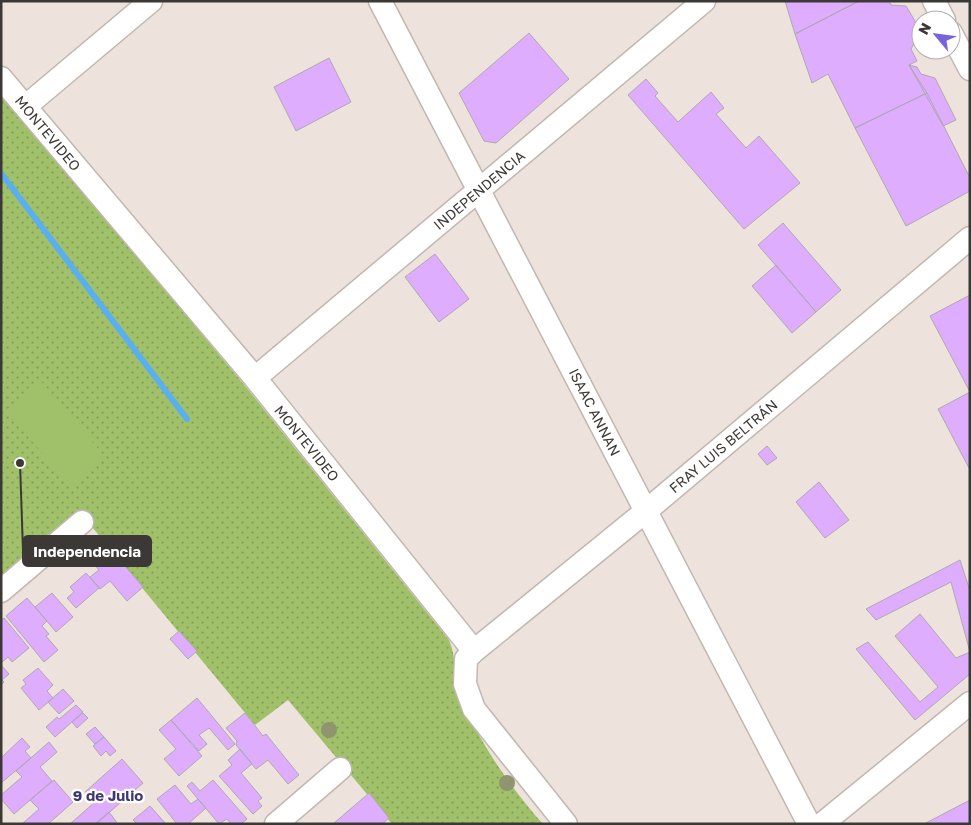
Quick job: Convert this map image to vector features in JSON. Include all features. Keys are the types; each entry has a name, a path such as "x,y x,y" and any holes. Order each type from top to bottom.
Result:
{"street":[{"path":"26,106 151,1"},
{"name":"ISAAC ANNAN","path":"380,1 480,189 808,824"},
{"name":"INDEPENDENCIA","path":"255,378 704,1"},
{"path":"961,52 970,69"},
{"name":"MONTEVIDEO","path":"1,78 255,378 474,651"},
{"name":"FRAY LUIS BELTRÁN","path":"474,651 646,512 970,238"},
{"path":"1,591 82,522"},
{"path":"474,651 466,659 465,684 474,709 566,824"},
{"path":"822,824 970,703"},
{"path":"276,824 340,770"}],"green space":[{"path":"1,93 246,387 449,640 460,695 475,729 507,780 543,824 392,824 288,700 255,725 78,510 1,575"},
{"path":"42,382 106,458 70,487 7,411"}],"building":[{"path":"785,1 859,1 795,34"},
{"path":"859,1 889,1 891,5 906,6 911,14 911,60 917,61 909,65 927,93 855,128 828,74 812,83 795,34"},
{"path":"529,33 569,79 496,143 484,141 459,93"},
{"path":"329,58 351,102 296,131 274,87"},
{"path":"909,65 917,67 921,74 935,78 956,120 943,126"},
{"path":"646,79 658,93 655,96 678,122 711,92 724,108 716,114 746,148 759,136 800,183 744,229 628,95"},
{"path":"927,93 970,178 970,191 906,226 855,128"},
{"path":"783,223 841,290 816,312 758,245"},
{"path":"435,254 469,299 439,322 405,277"},
{"path":"776,265 816,312 792,333 752,286"},
{"path":"970,295 970,392 930,316"},
{"path":"970,392 970,470 938,409"},
{"path":"767,446 777,458 767,465 758,454"},
{"path":"819,482 849,520 825,538 796,502"},
{"path":"100,537 143,587 127,601 110,581 100,589 90,577 99,570 83,551"},
{"path":"960,560 970,591 970,652 951,582 876,620 866,609"},
{"path":"86,573 99,588 76,608 67,598 74,592 70,587"},
{"path":"52,593 73,617 56,632 35,607"},
{"path":"27,598 47,621 42,626 49,634 46,636 58,650 44,662 6,616"},
{"path":"920,614 956,658 970,652 970,674 915,720 856,649 868,642 920,702 938,687 895,636"},
{"path":"4,618 29,648 12,662 8,657 1,663 1,620"},
{"path":"179,631 197,651 188,659 170,639"},
{"path":"1,665 9,674 2,680 4,682 1,685"},
{"path":"38,668 53,685 47,691 53,698 39,710 21,688 26,684 23,680"},
{"path":"63,689 74,701 59,714 48,702"},
{"path":"197,698 235,744 228,750 209,728 199,735 207,744 199,751 171,720"},
{"path":"76,705 83,712 55,737 46,727 57,717 59,719"},
{"path":"83,713 88,718 77,728 72,722"},
{"path":"245,713 263,736 266,734 299,775 288,784 268,760 256,769 236,745 237,741 226,728"},
{"path":"171,720 202,756 179,776 164,759 176,749 159,730"},
{"path":"95,727 104,737 95,744 86,734"},
{"path":"104,737 116,751 110,756 106,751 101,756 93,746"},
{"path":"22,738 30,747 25,751 31,758 1,783 1,758"},
{"path":"49,742 57,752 40,767 52,781 14,814 1,799 1,795 22,777 16,771"},
{"path":"240,749 252,764 241,773 262,798 258,801 262,806 253,814 219,776 232,765 228,760"},
{"path":"122,759 143,783 96,824 70,824 95,802 85,792"},
{"path":"54,780 73,802 48,824 22,824 39,809 30,800"},
{"path":"213,780 247,819 241,824 231,824 227,819 219,824 187,786 192,782 200,791"},
{"path":"175,785 191,804 198,799 206,808 188,824 177,824 157,799"},
{"path":"369,793 389,818 382,824 333,824"},
{"path":"970,800 970,824 924,824"},
{"path":"150,806 166,824 137,824 133,820"},
{"path":"109,812 118,824 96,823"}],"waterway":[{"path":"1,173 187,419"}],"place":[{"name":"Independencia","path":"20,463"}],"district":[{"name":"9 de Julio","path":"108,795"}]}
